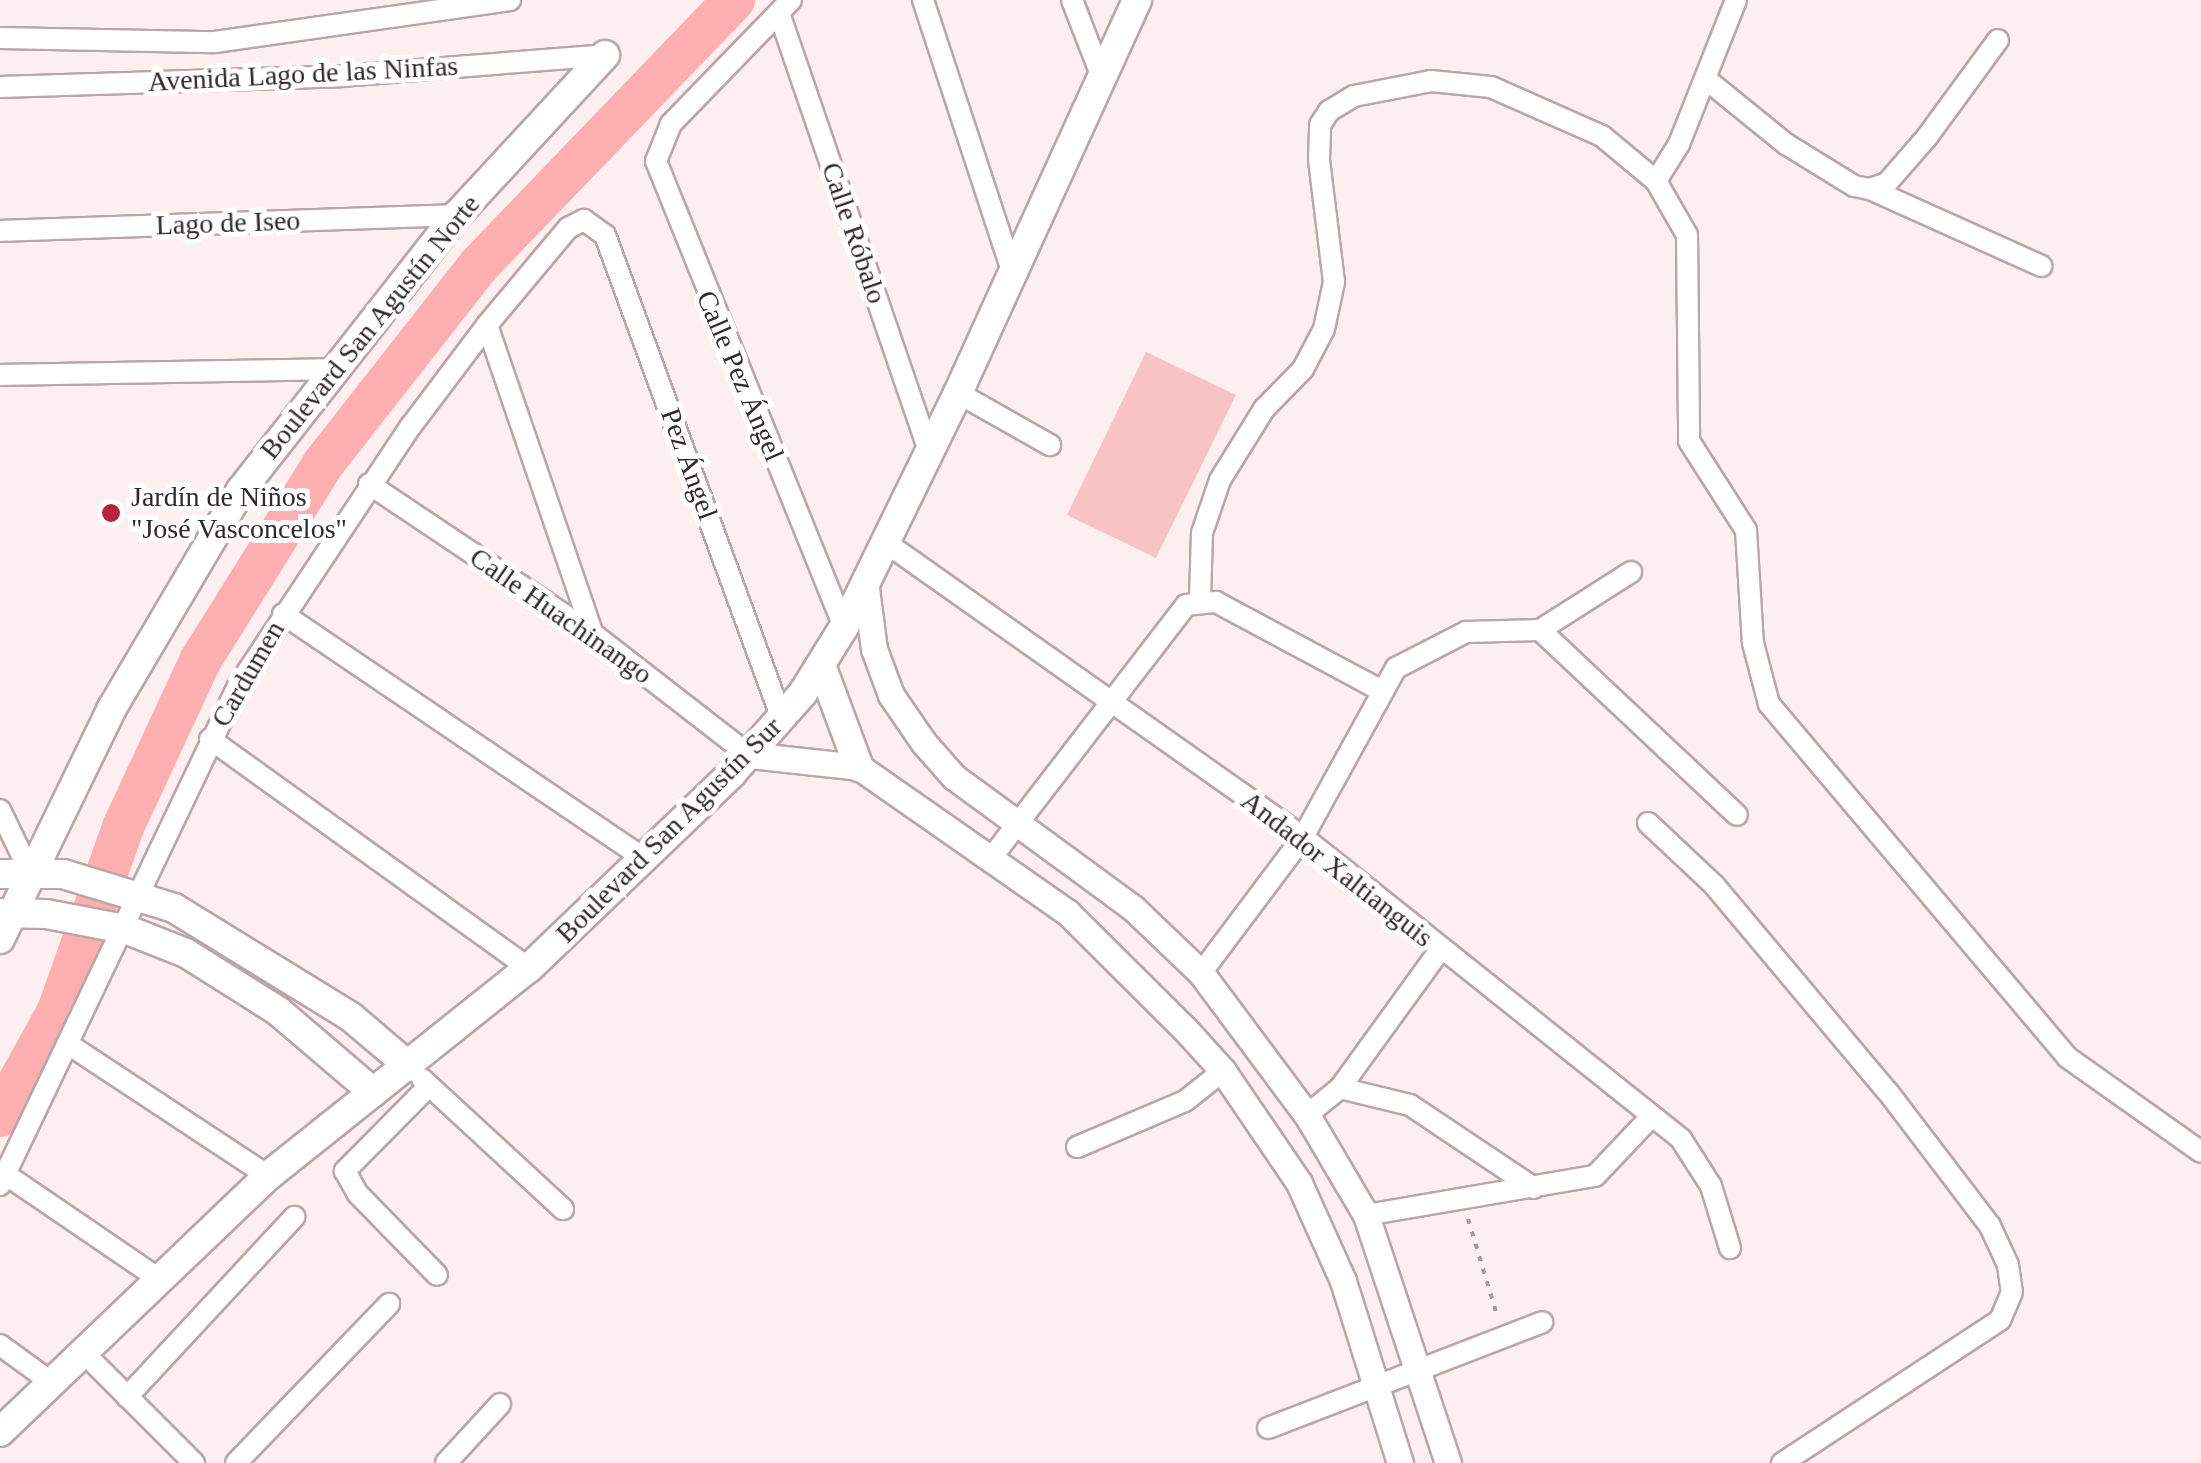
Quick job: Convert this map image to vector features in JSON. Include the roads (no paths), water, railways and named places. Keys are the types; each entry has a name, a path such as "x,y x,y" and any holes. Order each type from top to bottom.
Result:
{"main road":[{"name":"Boulevard San Agustín Sur","path":"0,1432 268,1176 373,1092 419,1077 645,859 782,719 844,627 958,392 1137,0"},
{"name":"Boulevard San Agustín Norte","path":"0,940 6,912 184,577 334,370 457,214 605,55"},
{"path":"822,664 859,767"},
{"path":"0,874 63,874 131,892 276,966 351,1017 419,1077"},
{"path":"6,912 46,914 114,928 186,952 278,1011 373,1092"}],"street":[{"path":"0,38 216,42 510,0"},
{"path":"923,0 1013,273"},
{"path":"1072,0 1103,80"},
{"path":"1656,181 1707,80 1736,0"},
{"name":"Calle Pez Ángel","path":"785,7 671,124 658,141 656,161 666,198 844,627"},
{"name":"Calle Róbalo","path":"785,7 929,452"},
{"path":"1870,189 1897,172 1998,40"},
{"name":"Avenida Lago de las Ninfas","path":"0,87 341,76 605,55"},
{"path":"1707,80 1786,144 1854,186 1870,189 2041,266"},
{"path":"1200,600 1202,533 1220,480 1264,410 1303,370 1324,329 1334,282 1319,159 1320,126 1329,111 1354,96 1431,81 1491,86 1602,136 1656,181 1687,236 1688,441 1746,530 1755,659 1769,704 2053,1043 2201,1152"},
{"name":"Lago de Iseo","path":"0,231 457,214"},
{"name":"Cardumen","path":"2,1179 68,1044 131,892 210,739 283,614 369,484 486,325 568,228 584,220"},
{"name":"Pez Ángel","path":"584,220 606,235 782,719"},
{"path":"486,325 593,634"},
{"path":"0,375 334,370"},
{"path":"958,392 1050,445"},
{"name":"Calle Huachinango","path":"369,484 593,634 748,755"},
{"name":"Andador Xaltianguis","path":"884,542 1303,838 1650,1118 1700,1163 1730,1248"},
{"path":"1201,973 1303,838 1382,690 1418,652 1466,632 1540,630 1631,572"},
{"path":"865,581 874,649 891,695 954,777 1023,822 1201,973 1308,1115 1366,1215 1448,1463"},
{"path":"1200,600 1382,690"},
{"path":"992,857 1023,822 1173,617 1200,600"},
{"path":"283,614 645,859"},
{"path":"1540,630 1737,815"},
{"path":"210,739 529,968"},
{"path":"748,755 859,767 992,857 1125,964 1223,1070 1306,1198 1378,1388 1400,1463"},
{"path":"0,810 30,872"},
{"path":"1648,823 1714,885 1888,1092 1990,1226 2008,1265 2012,1292 2000,1320 1782,1463"},
{"path":"1308,1115 1340,1088 1440,950"},
{"path":"68,1044 268,1176"},
{"path":"1076,1147 1185,1101 1223,1070"},
{"path":"437,1276 358,1194 345,1171 419,1077 563,1209"},
{"path":"1340,1088 1410,1105 1534,1188"},
{"path":"1366,1215 1461,1195 1534,1188 1596,1176 1650,1118"},
{"path":"2,1179 162,1281"},
{"path":"127,1397 294,1218"},
{"path":"236,1463 389,1304"},
{"path":"1268,1428 1542,1322"},
{"path":"0,1345 51,1382"},
{"path":"83,1352 194,1463"},
{"path":"446,1463 500,1404"}],"waterway":[{"path":"0,1116 58,1011 124,825 200,661 323,464 479,265 734,0"}],"place":[{"name":"Jardín de Niños \"José Vasconcelos\"","path":"111,513"}]}
